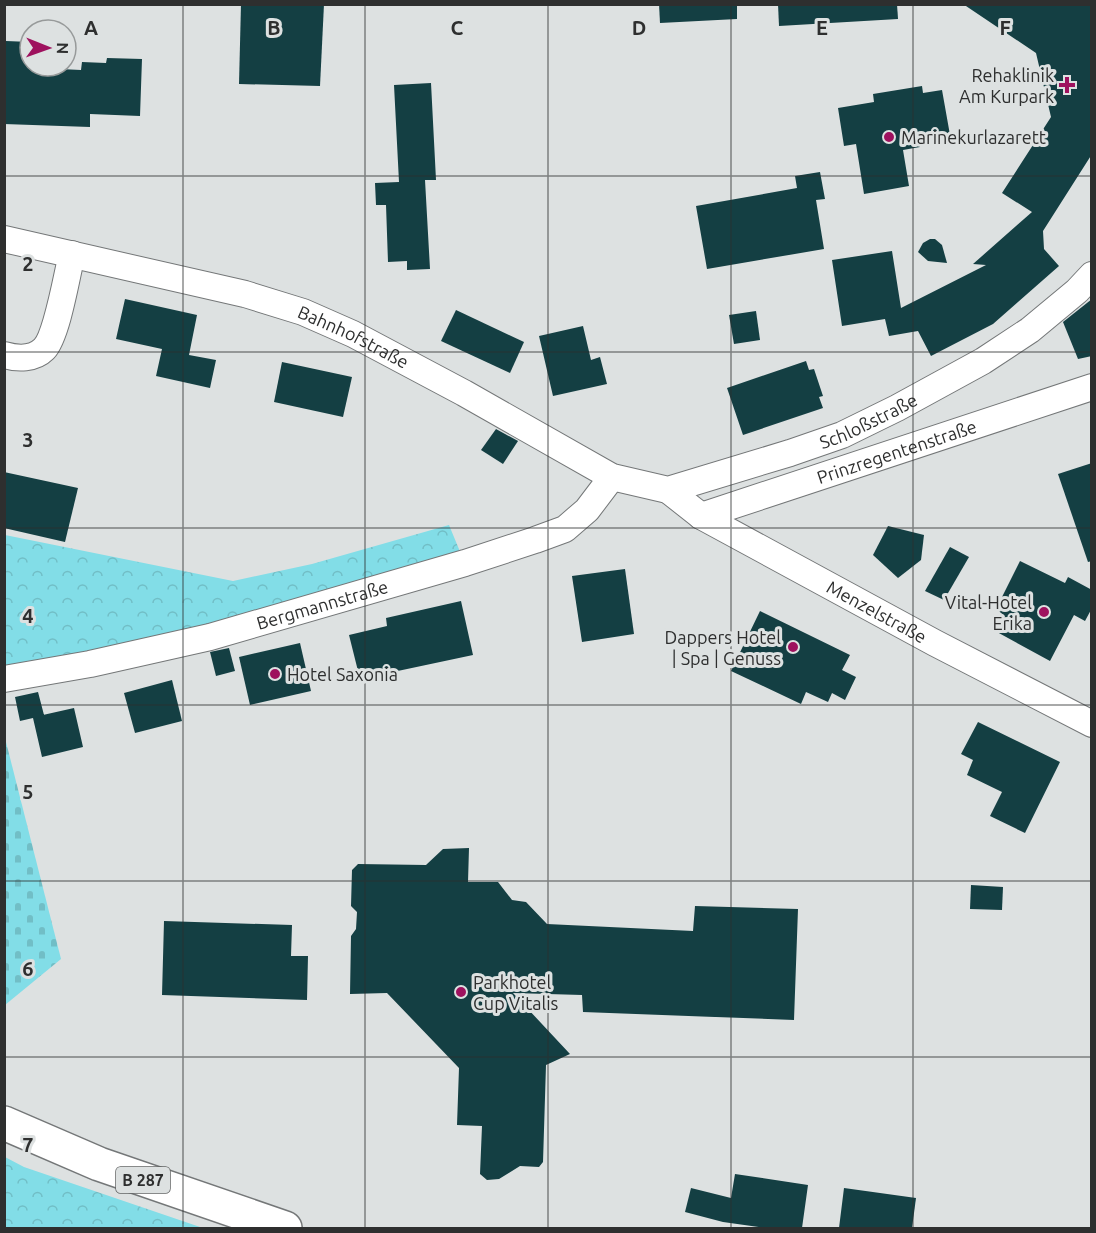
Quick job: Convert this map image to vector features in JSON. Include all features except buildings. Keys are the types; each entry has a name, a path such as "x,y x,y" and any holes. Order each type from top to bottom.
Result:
{"main road":[{"name":"B 287","path":"4,1123 99,1164 285,1228"}],"street":[{"name":"Bahnhofstraße","path":"4,239 245,294 303,312 353,334 464,393 612,477"},
{"path":"16,357 45,348 53,333 72,254"},
{"name":"Schloßstraße","path":"612,477 668,490 842,435 897,408 983,360 1030,330 1077,291 1092,275"},
{"name":"Prinzregentenstraße","path":"701,516 1092,387"},
{"name":"Bergmannstraße","path":"4,679 90,664 210,637 465,563 535,540 565,529 587,510 612,477"},
{"name":"Menzelstraße","path":"668,490 701,516 935,643 1092,724"}],"green space":[{"path":"449,525 461,554 203,630 5,669 5,535 233,581 312,564"},
{"path":"5,738 61,959 4,1005"},
{"path":"5,1157 24,1167 203,1228 5,1228"}],"place":[{"name":"Rehaklinik Am Kurpark","path":"1067,85"},
{"name":"Marinekurlazarett","path":"889,137"},
{"name":"Vital-Hotel Erika","path":"1044,612"},
{"name":"Dappers Hotel | Spa | Genuss","path":"793,647"},
{"name":"Hotel Saxonia","path":"275,674"},
{"name":"Parkhotel Cup Vitalis","path":"461,992"}]}
